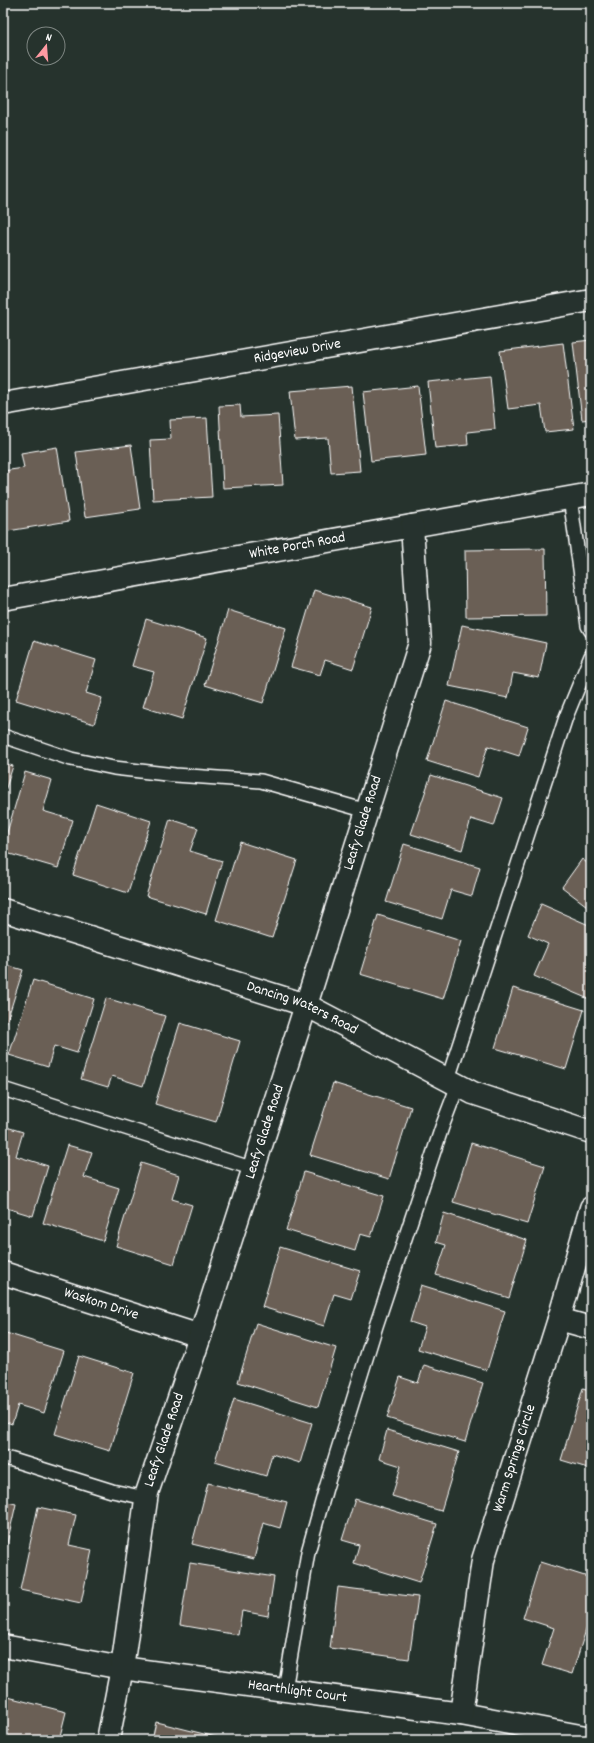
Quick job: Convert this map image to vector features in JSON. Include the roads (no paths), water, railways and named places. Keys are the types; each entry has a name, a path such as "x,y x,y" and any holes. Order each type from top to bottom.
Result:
{"street":[{"name":"Ridgeview Drive","path":"3,404 591,300"},
{"name":"White Porch Road","path":"3,599 581,496"},
{"name":"Leafy Glade Road","path":"108,1740 122,1668 146,1498 254,1169 420,643 412,526"},
{"name":"Dancing Waters Road","path":"3,910 306,1005 473,1093 591,1132"},
{"name":"Warm Springs Circle","path":"461,1714 483,1560 559,1318 591,1208"},
{"name":"Waskom Drive","path":"3,1273 200,1336"},
{"path":"559,1318 591,1328"},
{"name":"Hearthlight Court","path":"3,1646 122,1668 461,1714 591,1738"}],"lane":[{"path":"581,496 588,626 591,631"},
{"path":"285,1690 308,1552 326,1488 376,1326 442,1127 453,1082 566,717 591,656"},
{"path":"3,736 71,759 114,768 175,775 261,781 367,811"},
{"path":"3,1089 254,1169"},
{"path":"3,1457 106,1489 146,1498"}]}
